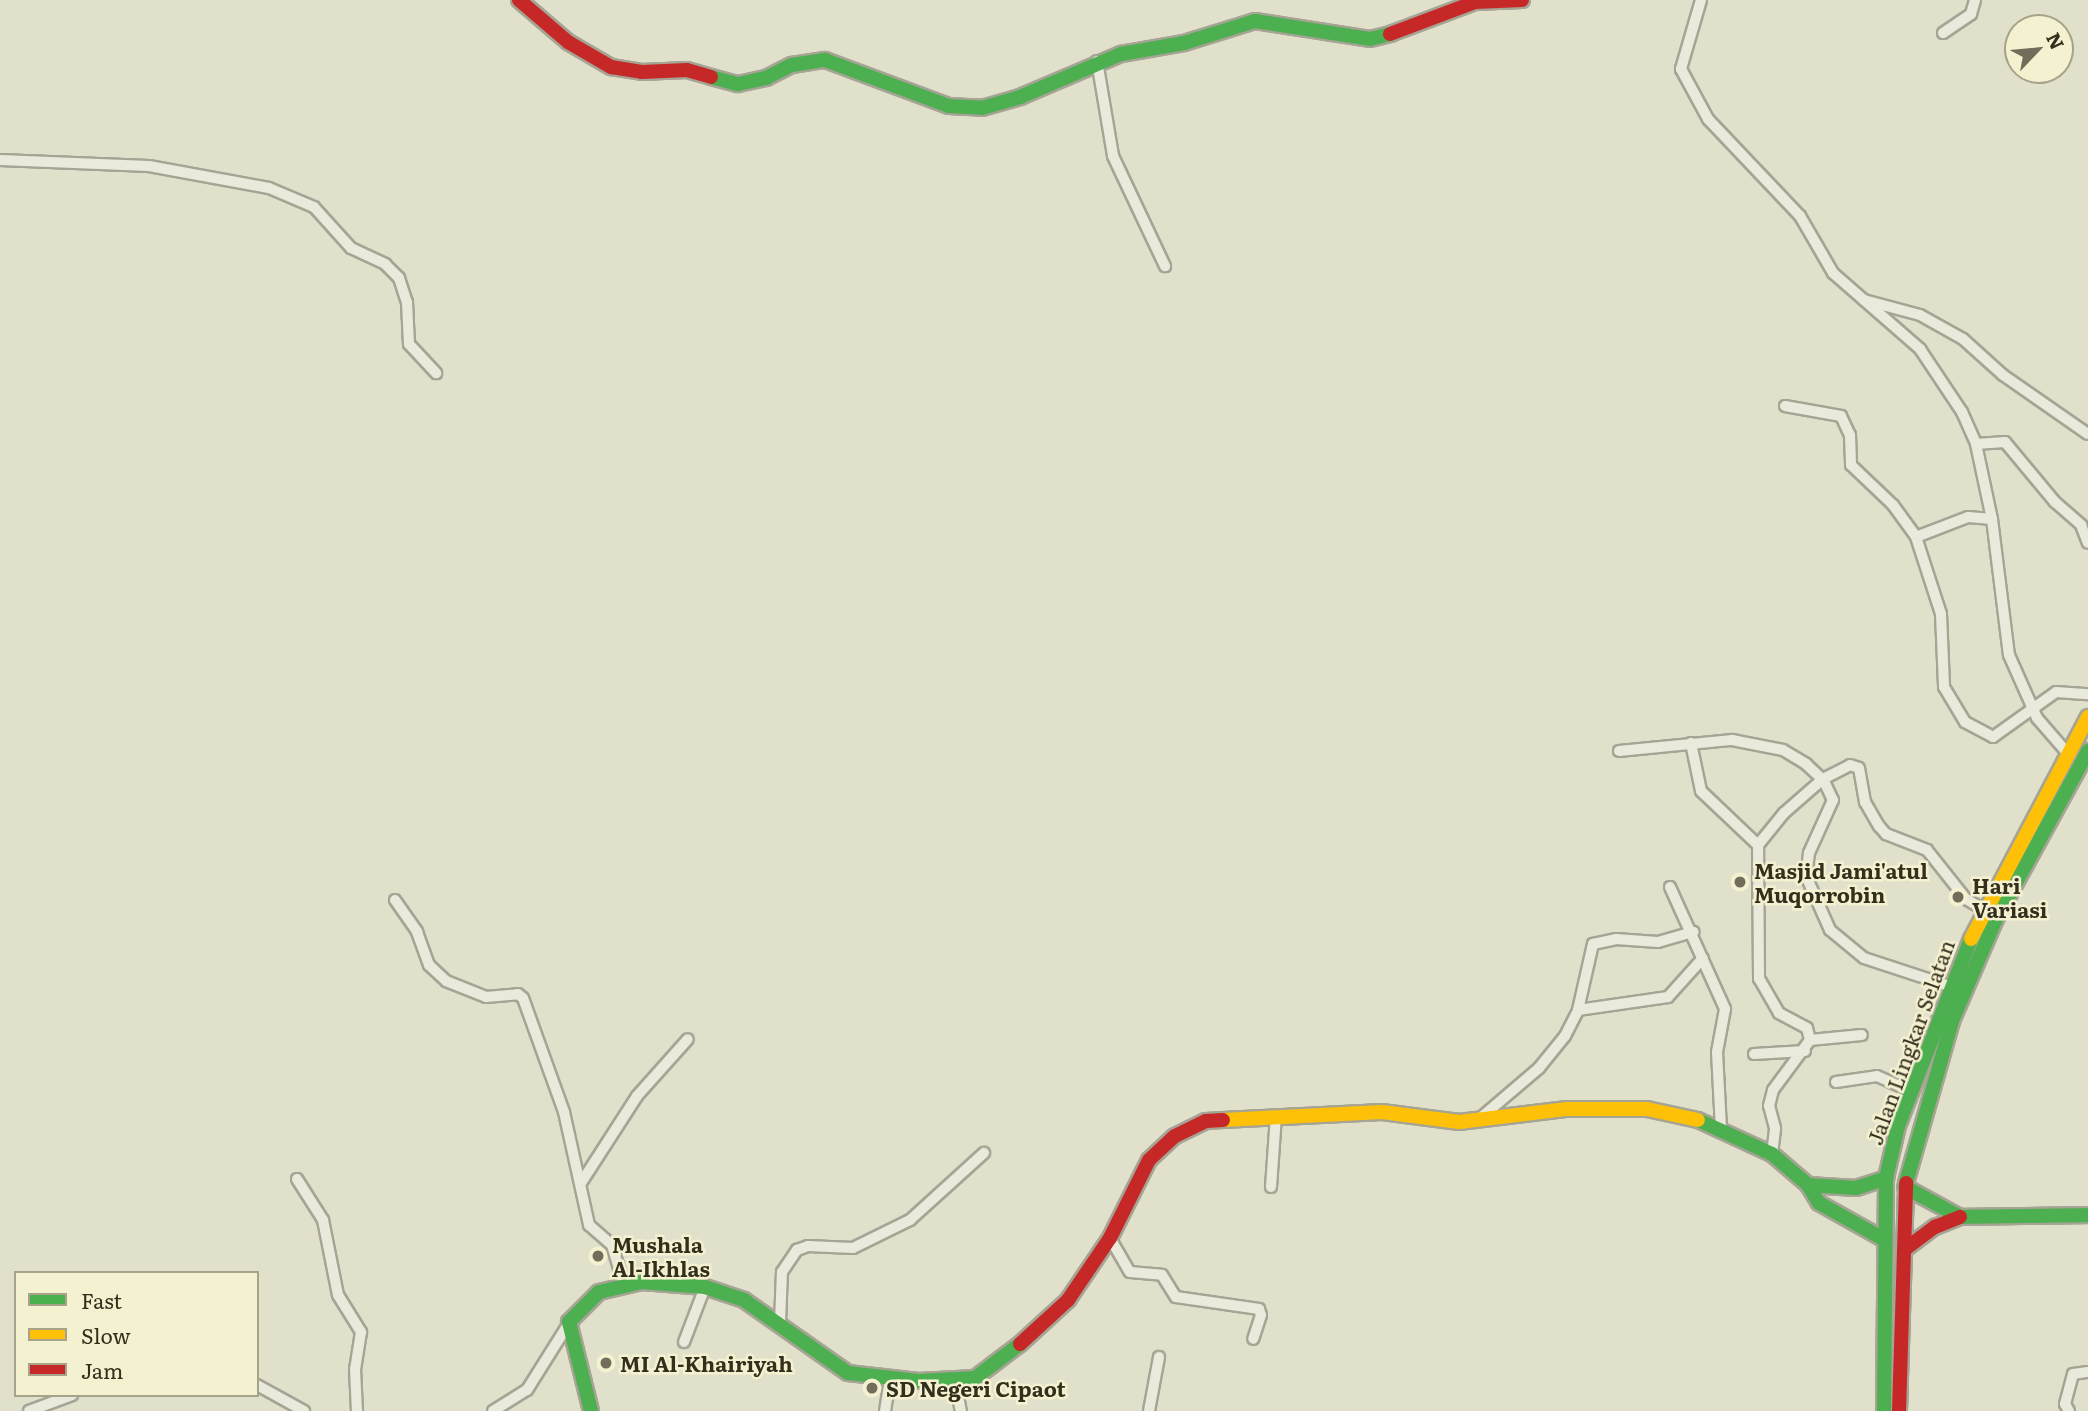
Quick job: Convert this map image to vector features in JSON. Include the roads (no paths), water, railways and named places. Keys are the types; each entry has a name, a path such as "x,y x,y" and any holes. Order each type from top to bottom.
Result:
{"main road":[{"path":"519,0 568,42 611,67 642,72 687,70 738,84 766,78 792,65 825,60 949,106 1001,104 1097,61 1184,43 1262,20 1335,36 1380,38 1461,7 1522,0"},
{"name":"Jalan Lingkar Selatan","path":"1884,1411 1886,1178 1911,1091 1958,964 2014,852 2088,717"},
{"name":"Jalan Lingkar Selatan","path":"1899,1411 1905,1187 1918,1129 1994,921 2088,751"},
{"path":"1958,964 1973,973"},
{"path":"591,1411 569,1322 599,1292 624,1285 672,1282 705,1287 744,1300 780,1323 833,1366 848,1373 890,1379 955,1381 987,1372 1038,1330 1068,1300 1110,1238 1149,1160 1175,1136 1206,1121 1382,1112 1446,1122 1567,1109 1628,1108 1721,1128 1772,1154 1808,1185 1819,1203 1839,1218 1885,1240"},
{"path":"1808,1185 1856,1188 1886,1178"},
{"path":"1905,1187 1960,1217"},
{"path":"1904,1250 1936,1227 1960,1217 2088,1215"}],"street":[{"path":"1700,0 1681,69 1692,95 1708,119 1771,182 1814,235 1833,272 1920,349 1962,412 1976,444 1992,519 2010,656 2031,706 2069,755"},
{"path":"1943,33 1971,14 1975,0"},
{"path":"1097,61 1113,156 1165,266"},
{"path":"0,160 149,166 269,188 314,207 351,248 385,264 399,278 407,302 409,344 436,373"},
{"path":"1862,299 1920,314 1963,339 2003,375 2088,434"},
{"path":"1785,407 1841,416 1850,435 1851,465 1893,505 1916,537 1941,614 1944,687 1965,722 1993,737 2031,706 2056,692 2088,694"},
{"path":"1976,444 2005,442 2055,502 2081,525 2088,543"},
{"path":"1916,537 1968,517 1992,519"},
{"path":"1619,751 1732,740 1763,743 1783,750 1823,779 1833,800 1809,853 1806,876 1830,930 1864,958 1949,986"},
{"path":"1691,743 1700,792 1758,845"},
{"path":"1772,1154 1775,1128 1769,1106 1773,1090 1805,1051 1810,1040 1807,1028 1779,1013 1759,979 1758,845 1792,805 1823,779 1850,765 1861,770 1865,802 1883,830 1927,850 1966,899 1984,910"},
{"path":"1671,887 1694,932 1726,1015 1717,1052 1721,1128"},
{"path":"395,900 417,932 429,965 446,981 486,997 518,994 523,998 564,1112 589,1225 612,1245 624,1285"},
{"path":"1478,1120 1539,1068 1565,1037 1578,1010 1593,944 1616,939 1658,943 1694,932"},
{"path":"1578,1010 1668,998 1703,958"},
{"path":"1810,1040 1862,1035"},
{"path":"580,1183 637,1096 688,1039"},
{"path":"1754,1054 1805,1051"},
{"path":"1836,1082 1877,1076 1911,1091"},
{"path":"1270,1187 1276,1116"},
{"path":"780,1323 782,1272 797,1250 808,1246 853,1248 910,1220 984,1153"},
{"path":"297,1179 323,1220 338,1295 361,1332 355,1369 357,1411"},
{"path":"1110,1238 1135,1276 1161,1275 1176,1297 1259,1309 1261,1315 1254,1339"},
{"path":"684,1342 705,1287"},
{"path":"493,1411 527,1390 569,1322"},
{"path":"1149,1411 1159,1357"},
{"path":"2069,1411 2065,1404 2073,1374 2088,1372"},
{"path":"885,1411 890,1379"},
{"path":"955,1381 961,1411"},
{"path":"259,1386 304,1411"},
{"path":"29,1411 56,1404 68,1397"}],"place":[{"name":"Masjid Jami'atul Muqorrobin","path":"1740,882"},
{"name":"Hari Variasi","path":"1958,897"},
{"name":"Mushala Al-Ikhlas","path":"598,1256"},
{"name":"MI Al-Khairiyah","path":"606,1363"},
{"name":"SD Negeri Cipaot","path":"872,1388"}]}
